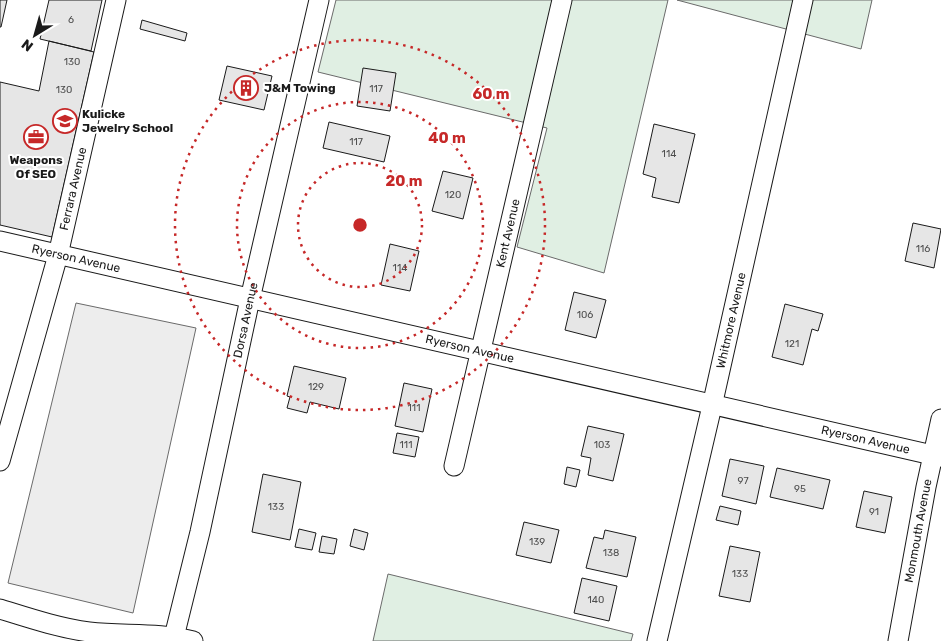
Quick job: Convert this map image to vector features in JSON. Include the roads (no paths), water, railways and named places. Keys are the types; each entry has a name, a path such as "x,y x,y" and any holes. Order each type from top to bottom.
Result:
{"street":[{"name":"Ferrara Avenue","path":"0,461 58,256 116,0"},
{"name":"Dorsa Avenue","path":"174,639 200,532 250,299 318,0"},
{"name":"Kent Avenue","path":"454,466 562,0"},
{"name":"Whitmore Avenue","path":"657,641 803,0"},
{"name":"Ryerson Avenue","path":"0,241 58,256 937,456"},
{"name":"Monmouth Avenue","path":"898,641 937,456 941,419"},
{"path":"0,609 59,626 90,632 192,641"}],"place":[{"name":"J&M Towing","path":"246,88"},
{"name":"Kulicke Jewelry School","path":"65,121"},
{"name":"Weapons Of SEO","path":"36,137"}]}
